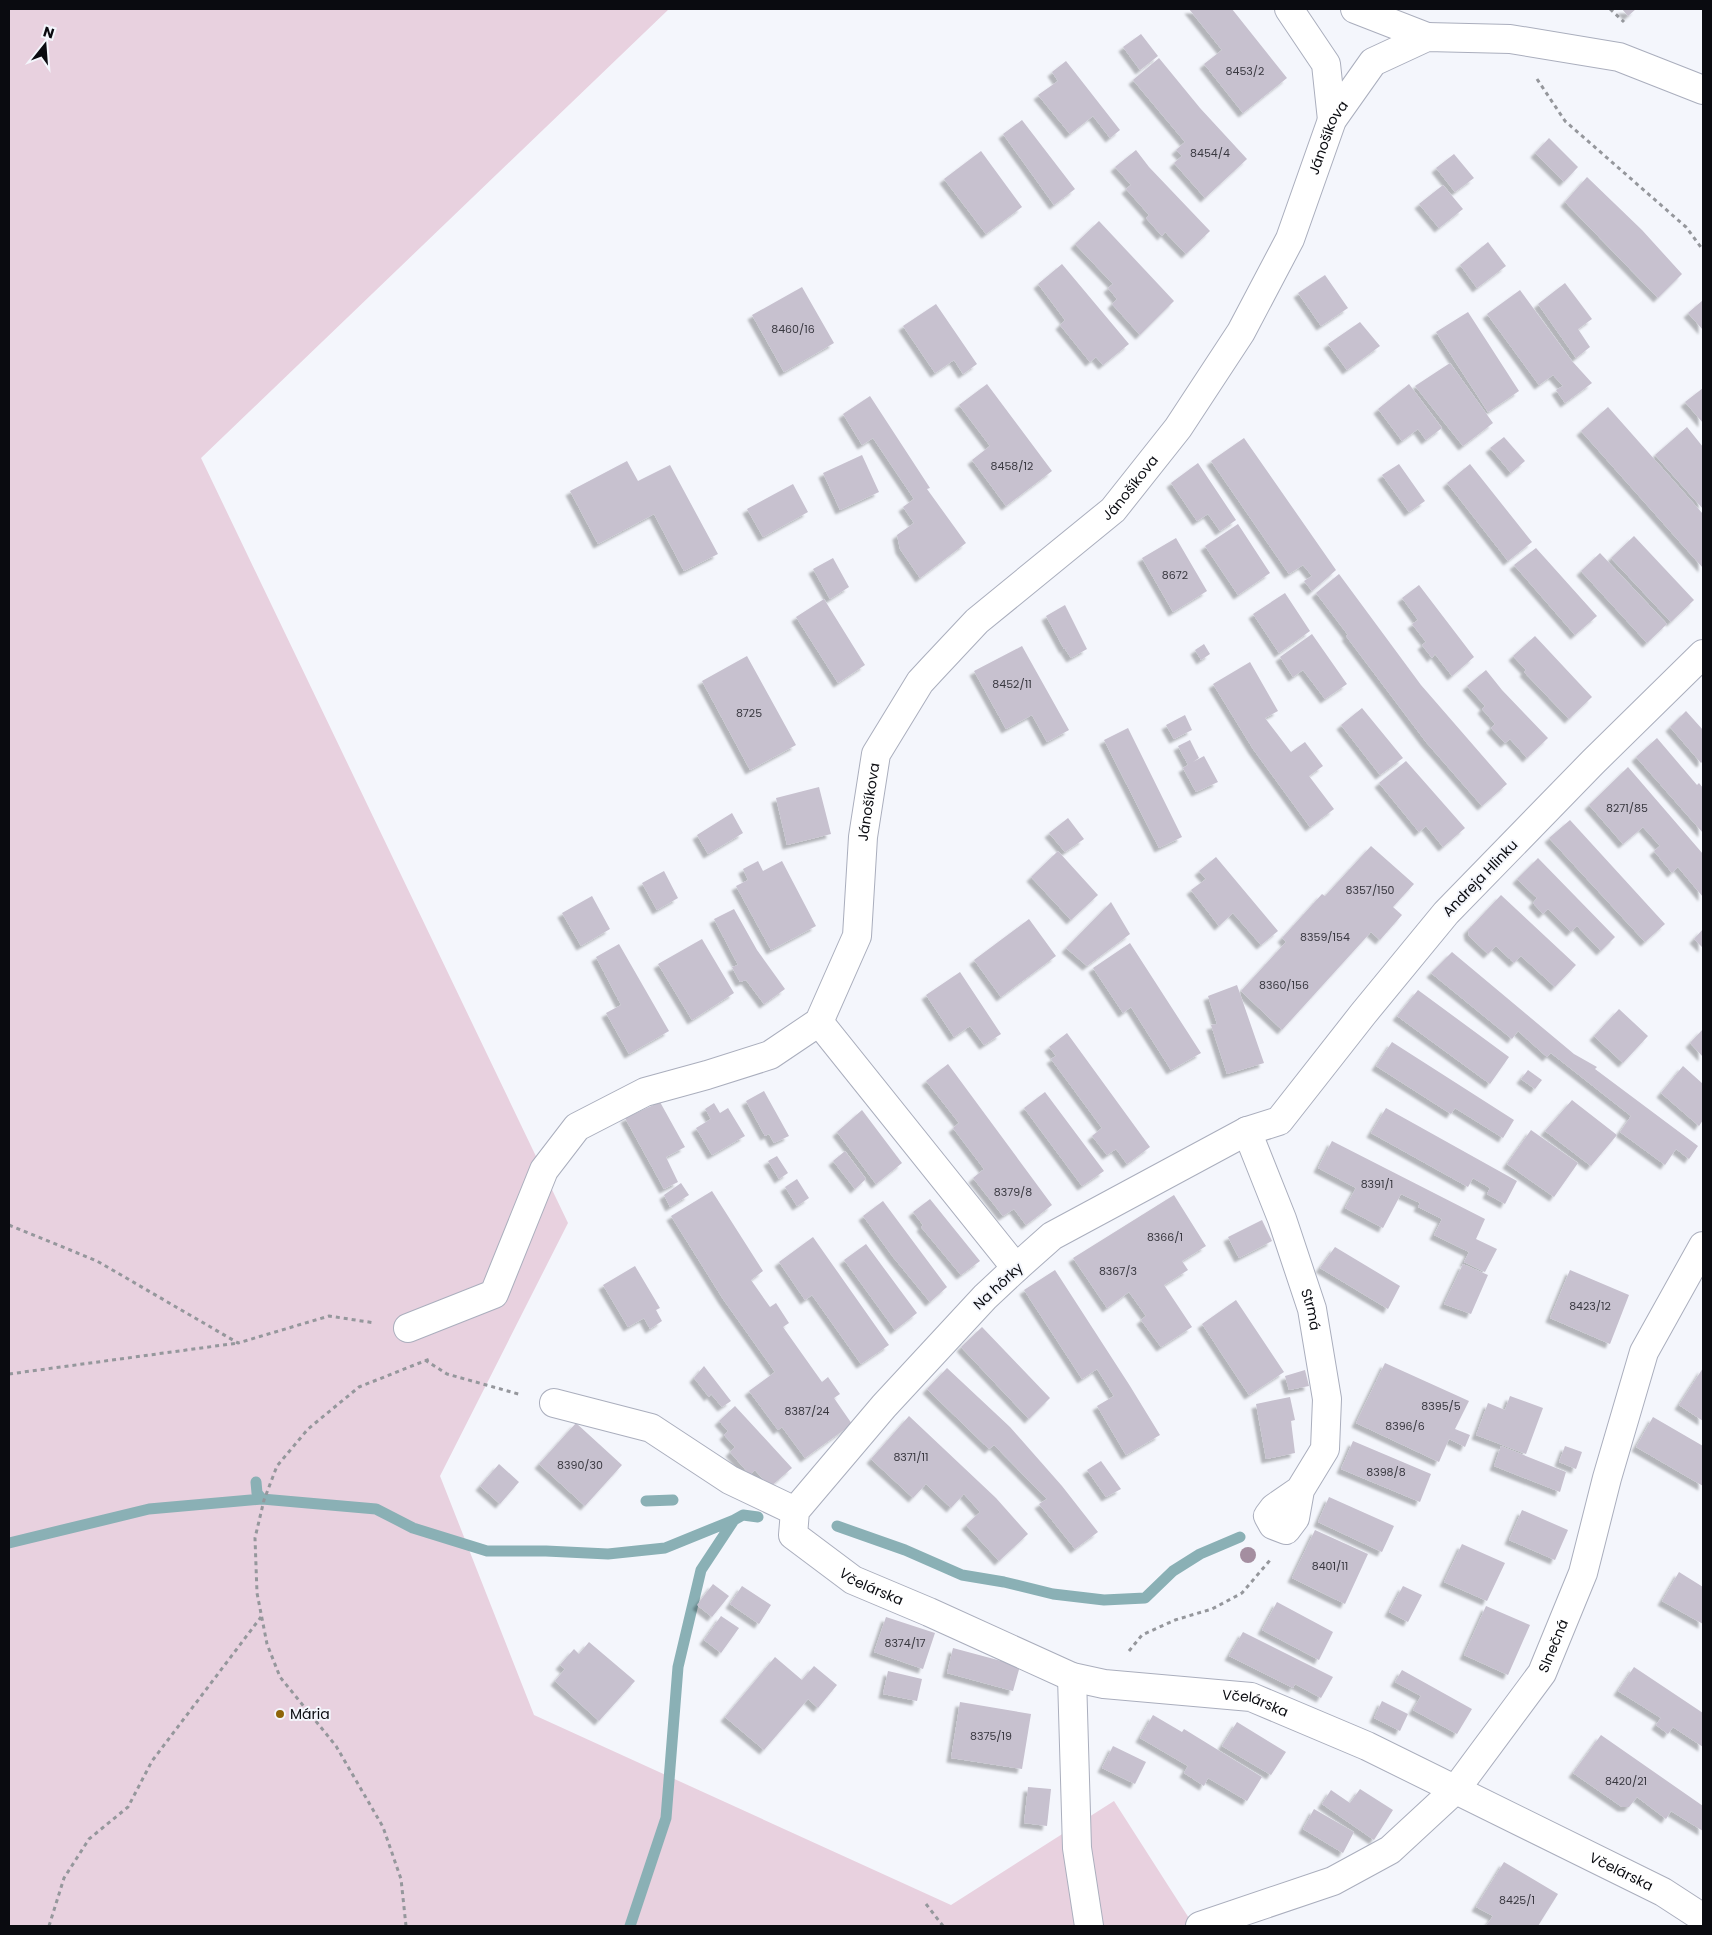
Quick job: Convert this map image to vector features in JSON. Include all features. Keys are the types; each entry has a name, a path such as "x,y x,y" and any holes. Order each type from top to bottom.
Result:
{"street":[{"path":"1289,9 1326,64 1332,120"},
{"path":"1355,9 1427,37"},
{"name":"Jánošíkova","path":"819,1022 858,936 863,837 876,754 920,682 932,669 977,621 1113,510 1178,428 1241,332 1290,239 1332,120 1374,62 1427,37 1510,39 1619,57 1700,83"},
{"name":"Andreja Hlinku","path":"1280,1121 1363,1014 1446,913 1593,762 1703,654"},
{"path":"408,1328 494,1294 544,1170 577,1127 645,1092 770,1055 819,1022 1016,1268"},
{"name":"Na hôrky","path":"794,1523 884,1406 985,1297 1052,1236 1247,1131 1280,1121"},
{"name":"Strmá","path":"1247,1131 1282,1218 1312,1310 1327,1400 1325,1449 1300,1490 1295,1518 1286,1530"},
{"name":"Slnečná","path":"1200,1926 1333,1881 1390,1850 1456,1789 1542,1673 1583,1574 1607,1478 1644,1352 1703,1246"},
{"name":"Včelárska","path":"554,1403 651,1428 794,1523 853,1580 929,1612 1072,1677 1104,1684 1251,1697 1367,1746 1456,1789 1663,1892 1703,1918"},
{"path":"1072,1677 1077,1848 1089,1926"}],"path":[{"path":"1510,39 1565,121 1686,227 1703,250"},
{"path":"9,1225 98,1261 238,1343"},
{"path":"9,1374 238,1343 328,1316 408,1328 412,1353 447,1374 554,1403"},
{"path":"406,1926 401,1879 383,1827 336,1746 280,1677 267,1644 257,1593 255,1538 264,1500 277,1466 308,1429 359,1387 438,1355"},
{"path":"1104,1684 1142,1636 1175,1620 1212,1609 1242,1593 1270,1561 1286,1530"},
{"path":"49,1926 64,1878 89,1839 128,1807 152,1761 262,1617"},
{"path":"926,1904 943,1926"}],"shaded area":[{"path":"9,9 669,9 201,458 568,1223 440,1476 534,1715 951,1905 1114,1801 1194,1926 9,1926"}],"building":[{"path":"1189,9 1232,9 1287,78 1243,113 1204,64 1222,50"},
{"path":"1622,9 1636,9 1628,16"},
{"path":"1141,34 1158,56 1140,70 1123,47"},
{"path":"1159,58 1200,108 1247,159 1205,198 1174,163 1182,156 1176,150 1185,142 1133,80"},
{"path":"1066,61 1120,130 1110,138 1093,116 1070,134 1038,95 1058,81 1052,72"},
{"path":"1022,120 1075,189 1054,205 1003,134"},
{"path":"1549,138 1578,167 1564,182 1535,153"},
{"path":"1136,150 1149,167 1210,231 1186,254 1165,232 1162,236 1146,218 1149,215 1126,189 1131,185 1115,167"},
{"path":"981,151 1022,207 986,234 944,179"},
{"path":"1454,154 1474,178 1455,192 1436,168"},
{"path":"1587,177 1642,230 1682,274 1658,298 1565,202"},
{"path":"1443,185 1463,209 1439,228 1419,204"},
{"path":"1099,221 1174,301 1140,335 1112,304 1117,299 1108,288 1113,284 1075,244"},
{"path":"1488,242 1506,266 1477,288 1460,265"},
{"path":"1062,264 1129,344 1103,365 1096,357 1090,362 1060,325 1065,320 1038,284"},
{"path":"1325,275 1348,308 1321,326 1298,293"},
{"path":"1565,283 1592,319 1578,329 1590,347 1576,358 1538,304"},
{"path":"802,287 834,343 784,372 752,315"},
{"path":"1520,290 1572,361 1592,383 1565,403 1556,390 1563,386 1553,375 1539,385 1487,314"},
{"path":"1703,300 1703,330 1688,313"},
{"path":"936,304 977,364 963,374 954,360 935,373 903,326"},
{"path":"1468,312 1519,391 1488,412 1436,332"},
{"path":"1360,322 1380,346 1347,370 1328,344"},
{"path":"1450,363 1493,423 1463,446 1415,386"},
{"path":"987,384 1052,471 1006,506 972,460 990,446 959,405"},
{"path":"1409,384 1442,428 1426,440 1418,429 1402,441 1378,409"},
{"path":"1703,388 1703,423 1685,402"},
{"path":"870,396 930,488 927,489 966,543 920,578 900,549 897,535 914,523 903,507 914,499 873,438 862,445 843,414"},
{"path":"1608,407 1703,514 1703,568 1581,431"},
{"path":"1687,427 1703,447 1703,509 1655,455"},
{"path":"1504,437 1525,461 1511,473 1490,448"},
{"path":"1244,438 1336,570 1312,591 1304,581 1312,576 1303,565 1289,574 1211,461"},
{"path":"862,455 879,492 840,510 823,473"},
{"path":"627,461 638,481 670,465 718,554 684,571 654,514 598,544 570,491"},
{"path":"1198,463 1236,520 1220,531 1208,514 1197,521 1171,483"},
{"path":"1399,464 1425,501 1409,512 1382,475"},
{"path":"1470,464 1532,542 1508,561 1447,483"},
{"path":"793,484 808,512 763,537 747,509"},
{"path":"1238,524 1270,573 1238,595 1205,546"},
{"path":"1634,536 1694,600 1671,622 1611,558"},
{"path":"1176,538 1207,591 1173,612 1142,558"},
{"path":"1536,548 1597,616 1575,635 1514,565"},
{"path":"1600,553 1667,624 1647,643 1581,571"},
{"path":"833,558 849,587 830,599 813,569"},
{"path":"1339,574 1421,685 1507,784 1482,806 1426,742 1316,593"},
{"path":"1419,585 1474,657 1452,676 1435,654 1432,658 1422,645 1426,642 1412,624 1418,620 1402,598"},
{"path":"1285,593 1310,631 1279,653 1253,614"},
{"path":"824,599 865,665 838,683 796,617"},
{"path":"1065,605 1087,649 1071,658 1065,649 1070,646 1064,649 1046,616"},
{"path":"1312,634 1347,684 1325,699 1303,670 1293,677 1280,657"},
{"path":"1535,636 1592,697 1569,719 1524,672 1526,670 1513,656"},
{"path":"1204,644 1210,654 1201,660 1195,650"},
{"path":"1022,646 1069,730 1047,742 1032,715 1006,729 974,671"},
{"path":"747,656 796,745 750,770 702,681"},
{"path":"1250,662 1278,711 1265,718 1291,752 1305,742 1323,766 1309,776 1334,809 1310,827 1253,749 1213,684"},
{"path":"1486,670 1502,690 1548,738 1527,758 1510,739 1505,743 1491,728 1495,724 1482,709 1485,706 1467,686"},
{"path":"1362,708 1403,758 1380,775 1341,725"},
{"path":"1686,711 1703,730 1703,761 1701,763 1670,727"},
{"path":"1185,715 1192,730 1174,739 1166,725"},
{"path":"1128,728 1182,837 1159,848 1104,740"},
{"path":"1657,738 1697,785 1699,783 1703,788 1703,833 1636,757"},
{"path":"1190,740 1199,758 1193,762 1204,756 1218,782 1196,792 1183,768 1188,765 1178,746"},
{"path":"1406,761 1465,828 1443,847 1426,826 1419,832 1379,783"},
{"path":"1628,767 1703,854 1703,897 1678,867 1672,873 1654,851 1660,846 1643,827 1623,844 1589,805"},
{"path":"819,787 831,834 787,845 776,798"},
{"path":"732,813 743,833 708,854 697,835"},
{"path":"1068,818 1084,839 1065,852 1049,833"},
{"path":"1570,820 1665,924 1645,942 1549,838"},
{"path":"1371,846 1414,884 1393,907 1402,915 1380,940 1371,932 1282,1030 1241,991 1286,942 1282,938 1322,894 1325,896"},
{"path":"1058,851 1098,895 1071,920 1031,877"},
{"path":"1216,857 1278,931 1261,945 1233,913 1219,926 1191,890 1206,879 1199,871"},
{"path":"1538,858 1615,937 1601,951 1577,926 1571,932 1548,909 1543,914 1533,903 1537,898 1517,879"},
{"path":"758,861 763,871 782,861 816,926 771,950 736,886 748,880 743,869"},
{"path":"664,871 678,898 657,910 642,883"},
{"path":"1501,895 1576,965 1555,987 1521,956 1514,963 1496,946 1488,954 1469,936 1468,930"},
{"path":"592,896 610,929 581,946 562,913"},
{"path":"1111,902 1130,934 1087,966 1066,948"},
{"path":"734,909 757,950 785,989 764,1004 746,980 740,982 732,967 738,965 714,919"},
{"path":"1029,919 1056,956 1001,997 974,960"},
{"path":"1703,929 1703,948 1694,939"},
{"path":"702,939 734,993 692,1020 658,964"},
{"path":"1130,943 1201,1053 1171,1070 1131,1007 1123,1013 1093,968"},
{"path":"619,944 669,1031 629,1054 606,1013 621,1005 596,957"},
{"path":"1452,952 1574,1054 1597,1067 1595,1069 1698,1146 1689,1159 1676,1149 1665,1165 1620,1132 1631,1116 1551,1053 1547,1057 1518,1031 1512,1039 1431,973"},
{"path":"960,972 1001,1034 984,1045 970,1026 954,1037 926,995"},
{"path":"1237,985 1264,1063 1227,1074 1211,1025 1217,1024 1208,996"},
{"path":"1418,990 1509,1057 1490,1084 1397,1016"},
{"path":"1619,1009 1648,1036 1623,1063 1594,1036"},
{"path":"1703,1029 1703,1057 1690,1043"},
{"path":"1067,1033 1150,1147 1127,1164 1116,1149 1107,1155 1092,1136 1102,1128 1051,1059 1056,1056 1049,1047"},
{"path":"1392,1042 1514,1120 1503,1138 1455,1108 1451,1114 1376,1066"},
{"path":"948,1064 1052,1205 1026,1225 1014,1209 1003,1216 973,1178 984,1169 953,1128 959,1123 926,1081"},
{"path":"1683,1066 1703,1084 1703,1120 1699,1126 1661,1093"},
{"path":"1528,1070 1542,1080 1535,1089 1521,1079"},
{"path":"764,1091 789,1136 774,1143 769,1134 765,1136 746,1101"},
{"path":"1045,1092 1104,1171 1082,1186 1024,1108"},
{"path":"1572,1100 1617,1135 1591,1166 1545,1131"},
{"path":"660,1102 685,1147 666,1157 678,1182 664,1189 625,1118"},
{"path":"714,1103 720,1113 728,1108 745,1136 712,1155 696,1128 711,1119 705,1109"},
{"path":"1386,1108 1517,1181 1505,1204 1487,1194 1490,1188 1473,1178 1468,1187 1371,1133"},
{"path":"862,1110 902,1163 876,1184 837,1132"},
{"path":"1531,1130 1578,1163 1554,1197 1507,1164"},
{"path":"1332,1141 1485,1219 1476,1239 1497,1249 1485,1272 1464,1262 1469,1252 1434,1235 1442,1219 1418,1207 1420,1203 1401,1194 1383,1228 1345,1208 1356,1188 1318,1168"},
{"path":"845,1151 866,1179 855,1189 833,1161"},
{"path":"777,1156 788,1173 779,1179 768,1161"},
{"path":"797,1179 809,1198 797,1206 785,1187"},
{"path":"681,1183 689,1195 670,1207 664,1195"},
{"path":"712,1191 763,1271 751,1280 770,1307 776,1303 789,1323 783,1327 822,1382 828,1377 840,1394 834,1398 852,1424 805,1458 782,1427 778,1430 749,1391 775,1372 723,1299 671,1216"},
{"path":"1174,1195 1206,1246 1182,1261 1188,1270 1164,1285 1192,1327 1161,1347 1141,1320 1146,1316 1129,1292 1107,1308 1073,1258"},
{"path":"930,1199 980,1261 961,1275 921,1227 923,1225 913,1212"},
{"path":"883,1201 947,1287 930,1302 893,1257 863,1216"},
{"path":"1262,1220 1272,1241 1239,1258 1228,1237"},
{"path":"813,1237 889,1345 861,1364 812,1295 805,1300 779,1262"},
{"path":"866,1244 917,1313 895,1330 844,1260"},
{"path":"1335,1247 1400,1286 1388,1309 1320,1268"},
{"path":"1463,1264 1488,1275 1471,1314 1444,1304"},
{"path":"635,1266 660,1308 656,1310 662,1321 650,1329 644,1318 628,1327 603,1285"},
{"path":"1055,1270 1160,1435 1126,1455 1097,1406 1114,1396 1097,1369 1082,1379 1024,1290"},
{"path":"1570,1270 1629,1295 1610,1344 1550,1318"},
{"path":"1236,1300 1284,1372 1249,1395 1202,1324"},
{"path":"982,1327 1050,1398 1029,1419 961,1347"},
{"path":"1385,1363 1469,1401 1455,1429 1470,1435 1465,1447 1449,1439 1439,1462 1356,1423"},
{"path":"704,1366 731,1401 722,1407 711,1394 709,1397 694,1378"},
{"path":"947,1368 1010,1427 1062,1486 1098,1532 1075,1549 1039,1504 1047,1499 994,1445 989,1449 927,1389"},
{"path":"1703,1368 1703,1421 1679,1405"},
{"path":"1305,1370 1309,1386 1289,1390 1285,1376"},
{"path":"1510,1396 1543,1408 1526,1454 1476,1435 1488,1403 1505,1410"},
{"path":"1290,1397 1295,1420 1291,1421 1295,1453 1266,1459 1256,1404"},
{"path":"735,1406 792,1468 770,1487 755,1470 750,1475 730,1452 735,1447 724,1435 728,1431 719,1421"},
{"path":"909,1416 996,1498 1028,1534 999,1561 966,1525 980,1512 964,1494 951,1508 926,1484 913,1498 871,1459"},
{"path":"1653,1417 1703,1446 1703,1486 1636,1447"},
{"path":"576,1423 622,1465 585,1506 539,1464"},
{"path":"1353,1441 1431,1474 1420,1502 1341,1469"},
{"path":"1501,1446 1566,1472 1560,1492 1494,1466"},
{"path":"1565,1446 1582,1452 1576,1469 1559,1462"},
{"path":"1101,1461 1121,1489 1106,1497 1087,1470"},
{"path":"499,1464 519,1482 500,1504 480,1486"},
{"path":"1329,1497 1394,1526 1382,1552 1318,1522"},
{"path":"1522,1510 1568,1530 1555,1560 1509,1540"},
{"path":"1315,1530 1368,1554 1345,1604 1292,1578"},
{"path":"1462,1544 1505,1563 1487,1601 1444,1582"},
{"path":"1679,1572 1703,1587 1703,1624 1662,1601"},
{"path":"713,1584 729,1596 712,1617 697,1605"},
{"path":"742,1586 771,1605 759,1624 730,1604"},
{"path":"1403,1586 1422,1595 1408,1622 1389,1612"},
{"path":"1277,1602 1333,1632 1319,1660 1262,1630"},
{"path":"1486,1606 1530,1625 1508,1675 1464,1655"},
{"path":"721,1616 739,1628 721,1653 704,1640"},
{"path":"886,1617 935,1633 923,1669 874,1652"},
{"path":"1243,1632 1333,1677 1321,1698 1295,1684 1293,1688 1229,1656"},
{"path":"589,1642 635,1681 599,1721 555,1681 565,1669 560,1665 574,1649 579,1654"},
{"path":"953,1648 1020,1666 1013,1691 947,1673"},
{"path":"775,1657 802,1680 814,1666 837,1685 818,1708 808,1699 764,1750 725,1717"},
{"path":"1634,1667 1703,1713 1703,1747 1673,1727 1668,1734 1656,1725 1661,1718 1618,1691"},
{"path":"1402,1670 1472,1709 1457,1734 1413,1710 1421,1696 1395,1682"},
{"path":"888,1671 922,1679 917,1701 883,1694"},
{"path":"1382,1701 1408,1714 1400,1731 1374,1718"},
{"path":"960,1702 1031,1714 1022,1769 951,1758"},
{"path":"1153,1715 1182,1732 1184,1729 1262,1777 1247,1801 1208,1778 1204,1786 1184,1773 1188,1766 1140,1738"},
{"path":"1237,1722 1286,1752 1271,1775 1222,1746"},
{"path":"1601,1735 1703,1806 1703,1831 1671,1811 1666,1819 1637,1797 1629,1807 1622,1807 1573,1773"},
{"path":"1113,1746 1146,1762 1135,1784 1102,1768"},
{"path":"1028,1787 1051,1789 1047,1826 1024,1823"},
{"path":"1360,1789 1393,1810 1374,1840 1322,1804 1331,1790 1350,1803"},
{"path":"1314,1809 1354,1832 1343,1853 1303,1829"},
{"path":"1504,1862 1558,1894 1538,1926 1486,1926 1493,1916 1476,1907"}],"waterway":[{"path":"256,1482 257,1493 262,1499"},
{"path":"9,1543 149,1509 262,1499 376,1509 413,1528 487,1551 608,1554 665,1548 734,1520"},
{"path":"646,1501 673,1500"},
{"path":"630,1926 666,1818 678,1667 701,1570 734,1520 743,1515 758,1517"},
{"path":"837,1526 905,1550 962,1575 1004,1582 1053,1594 1104,1600 1145,1598 1173,1571 1200,1554 1240,1537"}],"place":[{"name":"Mária","path":"280,1714"}]}
